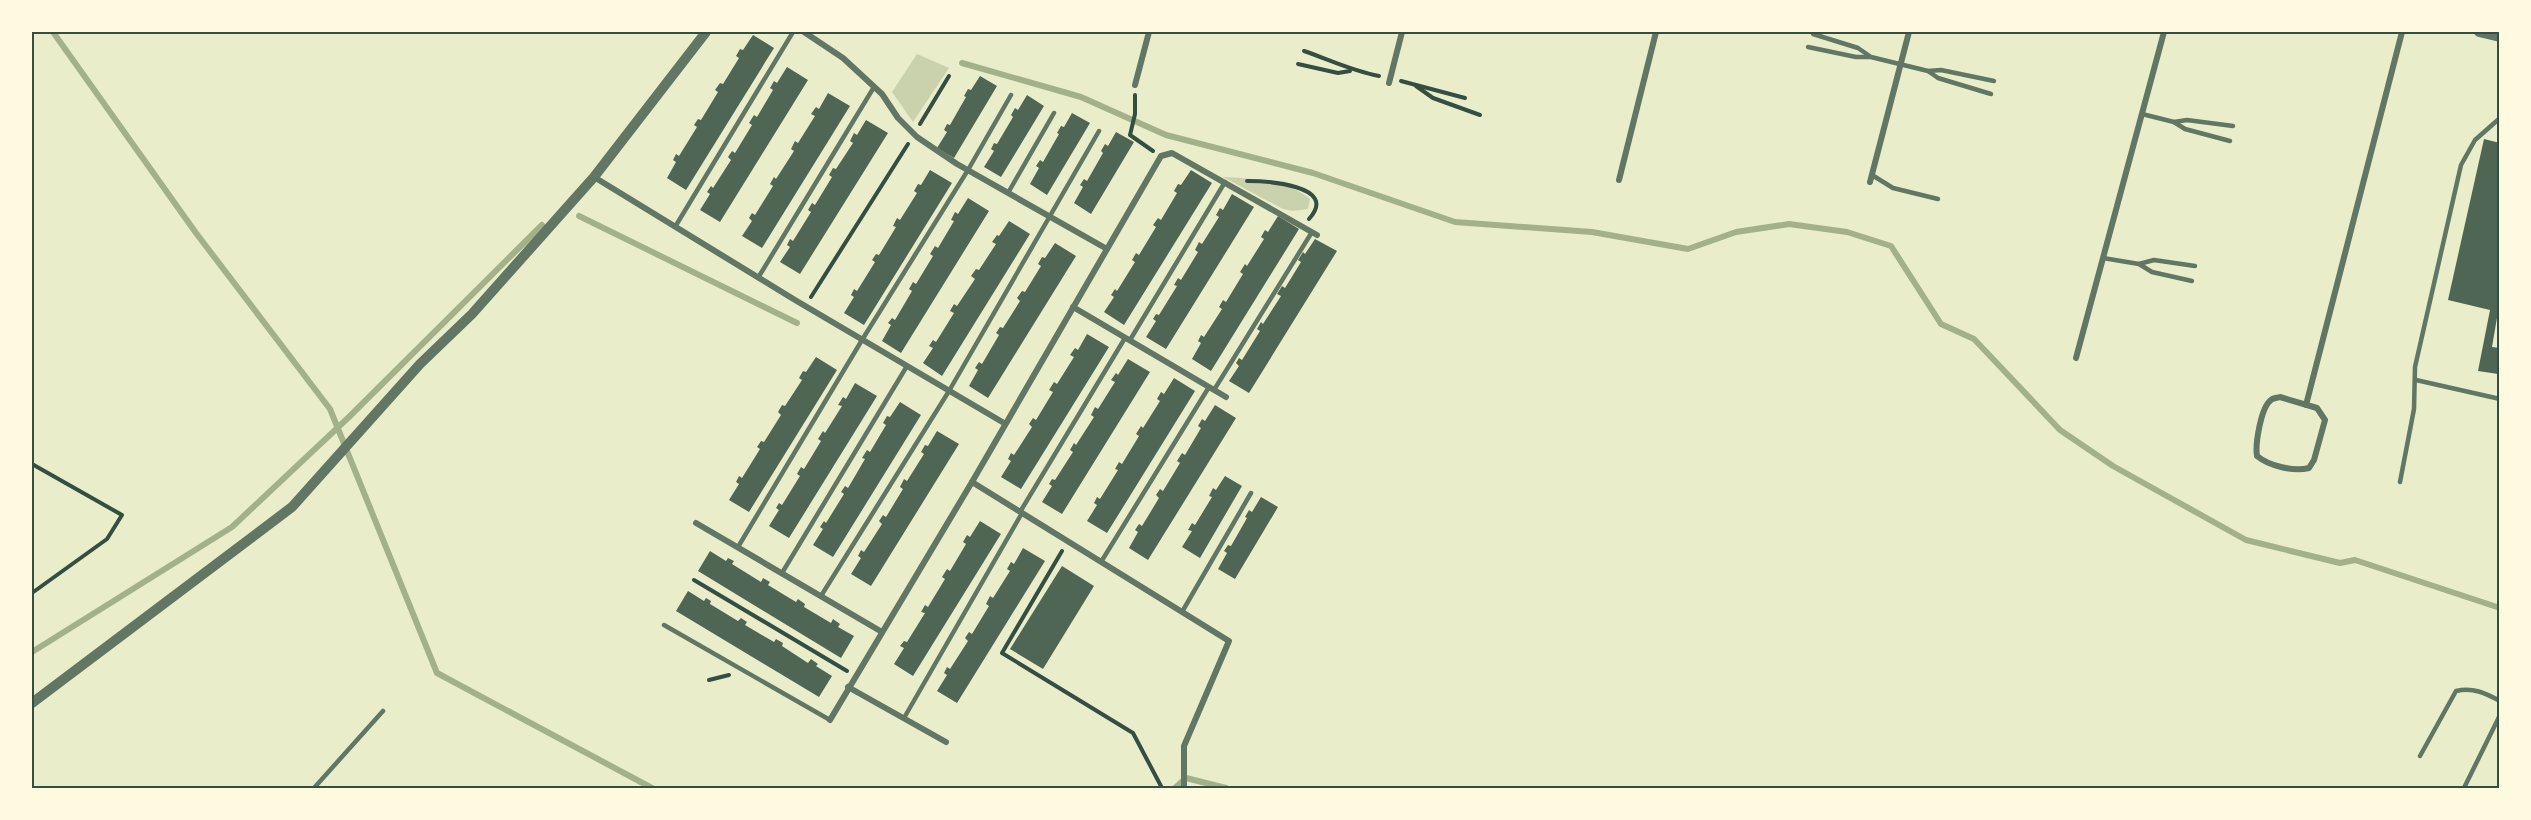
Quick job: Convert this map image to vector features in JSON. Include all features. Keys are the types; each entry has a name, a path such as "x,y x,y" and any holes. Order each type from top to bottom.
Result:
{"street":[{"path":"32,703 292,507 413,372 472,314 594,177 706,32"},
{"path":"804,32 843,58 874,87 914,134 968,170 1107,249"},
{"path":"1135,86 1149,32"},
{"path":"1389,80 1402,32"},
{"path":"1619,180 1656,32"},
{"path":"1871,178 1909,32"},
{"path":"2076,358 2164,32"},
{"path":"2307,405 2402,32"},
{"path":"2480,32 2499,37"},
{"path":"831,720 848,687 972,482 1004,423 1161,156 1172,153 1315,233"},
{"path":"594,177 758,278 1004,423"},
{"path":"1073,307 1226,397"},
{"path":"2280,397 2307,405 2317,408 2325,420 2314,460 2309,468 2300,470 2264,462 2257,456 2255,445 2266,406 2271,399 2280,397"},
{"path":"972,482 1229,641 1184,746 1184,789"},
{"path":"696,523 882,632"},
{"path":"848,687 946,742"}],"lane":[{"path":"675,226 793,32"},
{"path":"1813,34 1858,48 1871,57"},
{"path":"1808,47 1856,57 1871,57 1928,71 1941,70 1994,81"},
{"path":"1928,71 1938,78 1991,94"},
{"path":"758,278 874,87"},
{"path":"738,548 862,340 968,170 1011,95"},
{"path":"1008,193 1054,113"},
{"path":"2142,114 2230,141"},
{"path":"2400,483 2414,409 2415,367 2461,165 2475,140 2499,118"},
{"path":"2174,122 2187,120 2233,126"},
{"path":"821,596 949,391 1099,131"},
{"path":"1871,178 1893,188 1938,199"},
{"path":"904,718 1021,513 1224,181"},
{"path":"1101,562 1211,388 1315,233"},
{"path":"2103,258 2139,264 2152,272 2192,281"},
{"path":"2139,264 2154,260 2195,266"},
{"path":"782,573 907,366"},
{"path":"2416,380 2499,399"},
{"path":"1182,612 1251,493"},
{"path":"664,624 831,720"},
{"path":"2420,756 2457,691 2467,688 2499,701"},
{"path":"314,789 383,711"},
{"path":"2464,789 2499,715"}],"path":[{"path":"1304,51 1340,63 1351,71"},
{"path":"1298,64 1338,73 1351,71 1465,98"},
{"path":"806,306 949,76"},
{"path":"1413,84 1433,98 1480,116"},
{"path":"1135,86 1135,114 1130,135 1161,156"},
{"path":"1224,181 1283,183 1311,193 1315,198 1315,211 1312,216 1309,219 1294,221"},
{"path":"32,464 122,515 106,539 32,593"},
{"path":"1068,542 1002,653 1133,733 1162,789"},
{"path":"694,580 855,676"}],"green space":[{"path":"917,54 949,68 913,122 892,92"},
{"path":"1223,177 1281,184 1310,199 1308,209 1293,211 1283,209"}],"building":[{"path":"753,35 774,48 686,190 667,178 676,162 673,160 676,154 679,156 697,127 694,125 698,119 701,120 718,92 715,90 720,83 723,84 739,58 736,56 740,49 743,50"},
{"path":"787,67 808,80 720,222 700,210 710,194 707,192 711,186 713,188 731,160 728,157 732,151 735,153 752,125 749,123 754,115 757,117 773,90 770,88 774,81 777,83"},
{"path":"980,76 997,86 954,158 937,148 947,132 944,130 947,124 950,125 968,89 971,90"},
{"path":"828,93 850,106 762,248 742,236 752,221 749,218 752,213 755,215 773,186 770,184 774,177 776,179 794,151 791,149 795,141 798,143 815,116 811,114 816,107 819,109"},
{"path":"1027,95 1044,106 1001,177 984,167 994,151 991,149 994,143 997,144 1013,117 1011,115 1015,108 1018,110"},
{"path":"1072,113 1090,123 1047,195 1030,184 1039,168 1036,166 1040,160 1043,162 1061,126 1064,127"},
{"path":"866,120 888,133 800,274 780,262 790,247 787,245 790,239 793,241 811,212 808,210 812,203 815,205 832,177 829,175 833,168 836,169 853,143 850,141 854,133 857,135"},
{"path":"1116,132 1134,142 1091,214 1074,203 1083,187 1080,185 1084,179 1087,181 1103,153 1101,151 1105,144 1108,146"},
{"path":"2484,139 2500,143 2500,312 2498,312 2492,347 2500,348 2498,374 2478,371 2490,310 2448,300"},
{"path":"930,170 952,183 864,325 844,313 854,297 851,295 854,289 857,291 875,262 872,260 876,254 879,255 896,227 893,226 897,218 900,220 917,193 914,191 918,184 921,185"},
{"path":"1191,170 1212,183 1124,325 1104,312 1114,297 1111,295 1115,289 1117,291 1135,262 1132,260 1136,253 1139,255 1156,227 1153,225 1158,218 1161,220 1177,193 1174,191 1178,184 1181,185"},
{"path":"1232,194 1254,207 1166,349 1146,337 1156,321 1153,319 1156,314 1159,315 1177,286 1174,285 1178,278 1181,280 1198,252 1195,250 1199,242 1202,244 1219,217 1216,215 1220,208 1223,210"},
{"path":"968,198 989,211 901,353 882,341 891,325 888,323 892,318 895,320 912,291 909,289 913,282 916,284 933,256 930,254 935,246 938,248 954,221 951,220 955,212 958,214"},
{"path":"1278,216 1299,229 1211,371 1192,359 1201,343 1198,341 1201,335 1204,337 1222,309 1219,307 1223,300 1226,302 1243,274 1240,272 1245,264 1247,266 1264,239 1261,237 1265,230 1268,232"},
{"path":"1009,221 1030,234 942,376 923,363 933,348 929,346 933,340 936,342 954,313 950,311 954,304 957,306 975,279 971,276 976,269 979,270 996,244 992,242"},
{"path":"1315,239 1337,251 1249,393 1229,381 1239,366 1236,363 1239,358 1242,360 1260,331 1257,329 1261,322 1263,324 1281,296 1277,294 1282,286 1285,288 1301,262 1298,260"},
{"path":"1055,243 1076,256 988,398 969,386 978,370 975,368 979,362 982,364 999,335 996,333 1000,327 1003,328 1020,301 1017,298 1022,291 1025,292 1041,266 1038,264 1042,257 1045,258"},
{"path":"1087,334 1109,347 1021,489 1001,477 1011,461 1008,459 1011,453 1014,455 1032,427 1029,424 1033,418 1036,420 1053,392 1049,390 1054,382 1057,384 1074,357 1070,355 1075,348 1078,350"},
{"path":"816,357 837,370 749,512 729,500 739,484 736,482 739,476 742,478 760,449 757,447 761,441 764,442 781,415 778,412 782,405 785,406 802,380 799,378 803,371 806,372"},
{"path":"1128,359 1150,372 1062,514 1042,502 1052,486 1049,484 1052,479 1055,480 1073,452 1070,450 1074,443 1076,445 1094,417 1091,415 1095,407 1098,409 1115,382 1111,380 1116,373 1118,375"},
{"path":"1174,378 1195,391 1107,533 1087,521 1097,505 1094,503 1097,497 1100,499 1118,470 1115,469 1119,462 1122,464 1139,436 1136,434 1141,426 1143,428 1160,401 1157,399 1161,392 1164,394"},
{"path":"855,383 877,396 789,538 769,526 779,510 776,508 779,503 782,505 800,476 797,474 801,467 804,469 821,441 818,439 823,431 825,433 842,406 838,405 843,397 846,399"},
{"path":"900,402 921,415 833,557 813,545 823,529 820,527 824,521 826,523 844,494 841,492 845,486 848,488 865,459 862,458 867,450 870,452 886,425 883,423 887,416 890,417"},
{"path":"1215,405 1236,418 1148,560 1129,548 1138,532 1135,530 1139,524 1142,526 1159,498 1156,495 1160,489 1163,491 1180,463 1177,461 1182,453 1185,455 1201,428 1198,426 1202,419 1205,421"},
{"path":"937,431 959,444 871,586 851,574 861,558 858,556 861,550 864,552 882,524 879,521 883,515 886,517 903,489 900,487 904,479 907,481 924,454 921,452 925,445 928,446"},
{"path":"1225,476 1242,486 1200,558 1182,547 1192,531 1188,530 1192,523 1195,525 1212,497 1209,496 1213,488 1216,490"},
{"path":"1261,497 1278,507 1235,579 1218,569 1227,553 1224,551 1228,545 1231,546 1249,510 1252,512"},
{"path":"980,521 1001,534 913,676 894,664 904,648 900,646 904,641 907,642 925,613 921,612 925,605 928,607 945,579 942,577 947,569 950,571 966,544 963,542 967,535 970,537"},
{"path":"1023,548 1045,561 957,703 937,691 947,675 944,673 947,667 950,669 968,641 965,638 969,632 972,634 989,606 986,604 990,596 993,598 1010,571 1007,569 1011,562 1014,564"},
{"path":"710,551 726,561 728,558 734,561 732,564 761,582 763,578 770,582 768,585 796,602 798,599 805,604 804,607 831,623 833,619 840,624 838,627 854,636 841,658 698,571"},
{"path":"1062,566 1094,586 1043,669 1010,649"},
{"path":"688,591 704,601 706,598 711,601 710,604 738,621 741,618 747,622 745,625 774,642 776,639 783,643 782,646 808,663 811,659 818,664 816,666 832,676 819,697 676,611"}],"waterway":[{"path":"53,32 196,233 330,409 437,673 652,788"},
{"path":"962,63 1081,97 1166,135 1313,173 1455,222 1592,232 1688,249 1736,232 1789,224 1847,232 1891,246 1941,324 1974,339 2060,430 2113,466 2246,540 2340,563 2355,560 2500,608"},
{"path":"579,216 797,323"},
{"path":"32,652 232,527 349,417 542,225"},
{"path":"1175,788 1186,778 1226,788"}]}
